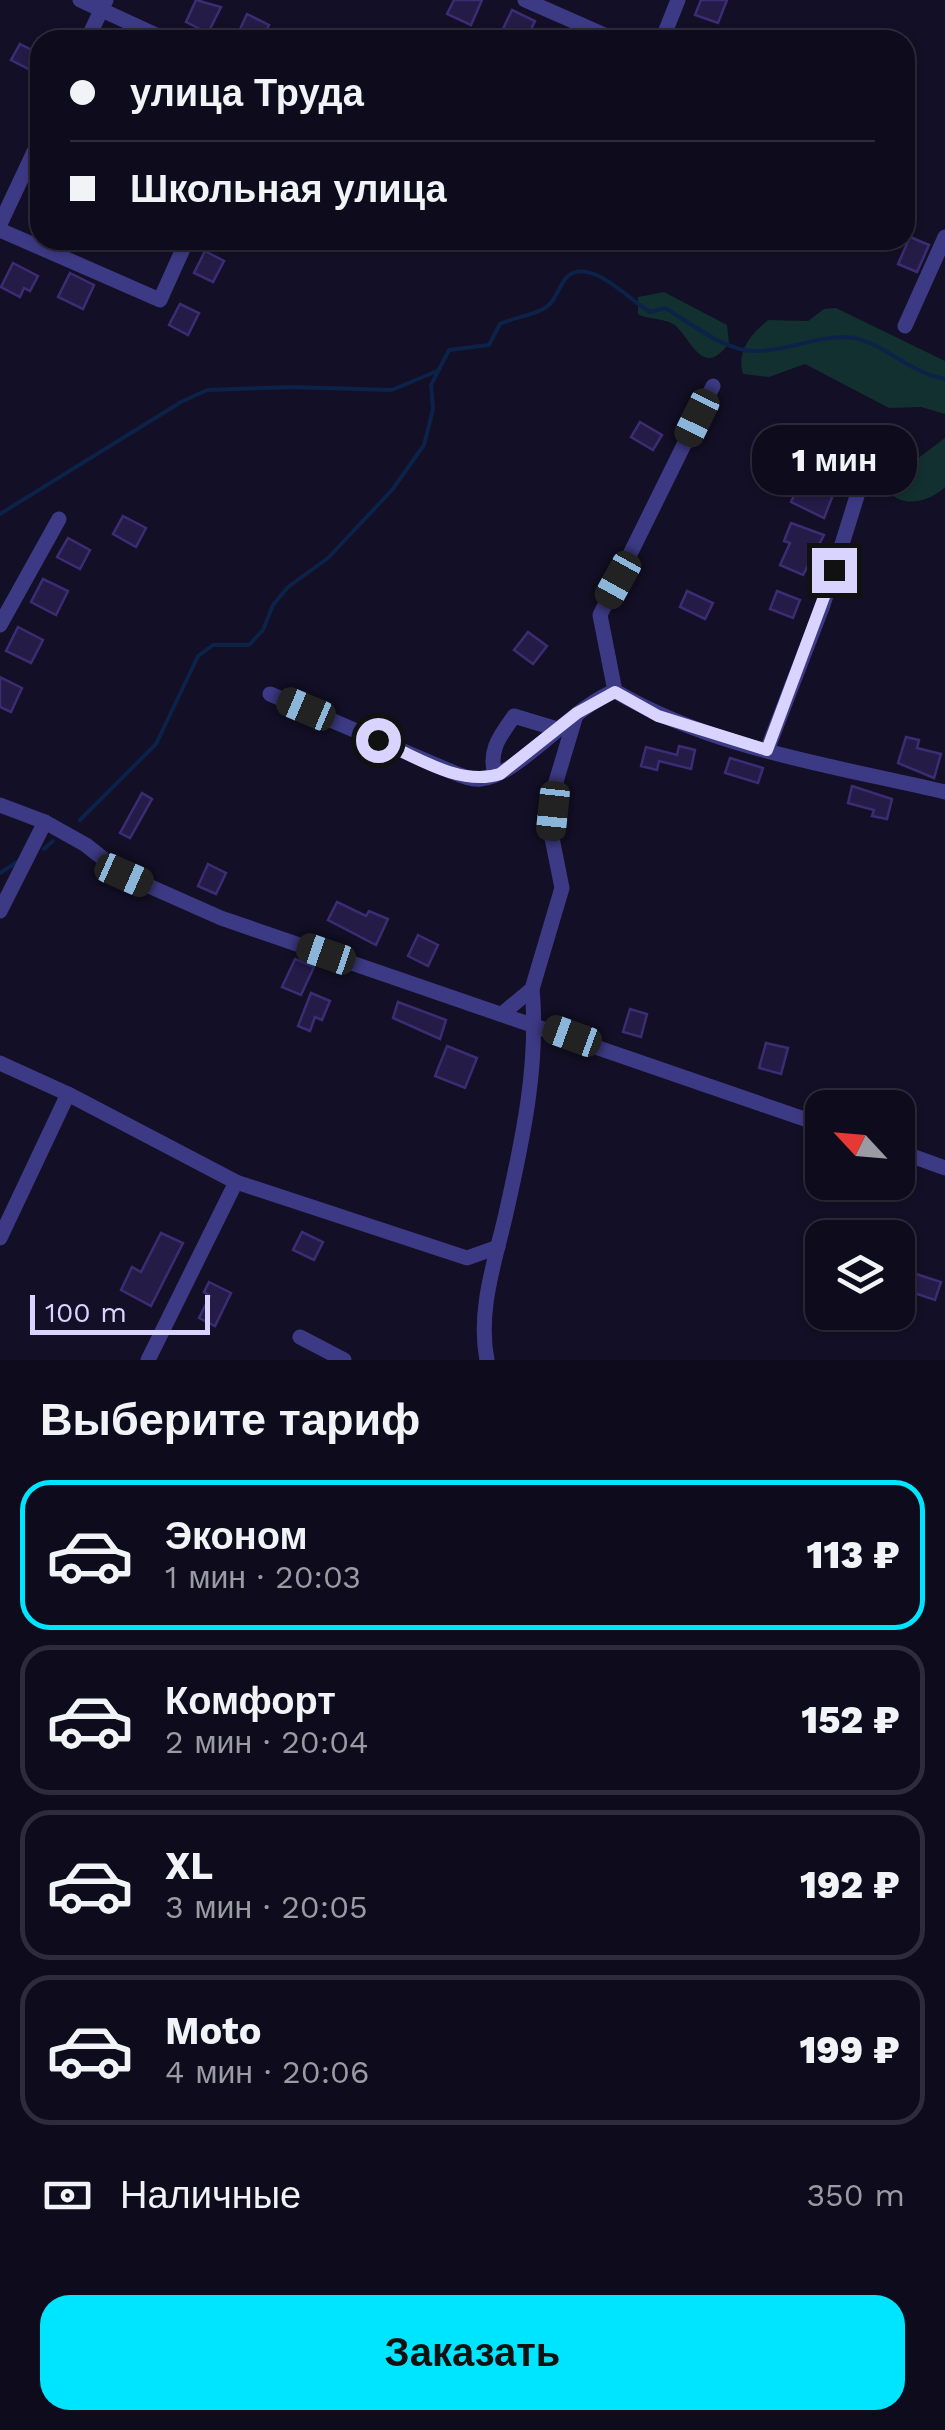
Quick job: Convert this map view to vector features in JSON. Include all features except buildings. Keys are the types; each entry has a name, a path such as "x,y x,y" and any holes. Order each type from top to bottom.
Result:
{"street":[{"path":"80,0 103,5 149,30"},
{"path":"525,0 593,30"},
{"path":"666,30 678,0"},
{"path":"92,30 103,5"},
{"path":"30,162 0,227 30,241"},
{"path":"905,326 945,237"},
{"path":"50,250 160,300 182,250"},
{"path":"610,693 600,615 712,386"},
{"path":"767,750 823,605 866,464"},
{"path":"1,619 58,520"},
{"path":"270,694 467,778 495,775 610,693"},
{"path":"610,693 658,716 767,750 945,792"},
{"path":"487,1360 482,1336 485,1302 516,1172 536,1023 532,989 562,888 552,852 556,785 577,713"},
{"path":"495,775 490,758 514,716 557,729"},
{"path":"0,805 46,822 86,844 124,875 220,918 536,1023 805,1119"},
{"path":"0,911 46,822"},
{"path":"503,1014 532,989"},
{"path":"0,1063 236,1182 467,1258 498,1247"},
{"path":"0,1238 68,1094"},
{"path":"915,1157 945,1168"},
{"path":"148,1360 236,1182"},
{"path":"300,1337 344,1360"}],"green space":[{"path":"664,292 727,325 729,343 720,353 706,357 672,323 638,314 638,297"},
{"path":"836,308 945,361 945,414 921,407 889,408 805,364 769,377 743,374 746,344 768,320 808,321 824,309"},
{"path":"945,438 945,487 931,497 915,501 892,495 887,488 893,477"}],"waterway":[{"path":"80,820 156,744 198,656 213,645 249,645 263,630 273,605 288,587 328,558 392,490 424,445 433,409 431,385 449,350 489,345 500,324 549,305 568,276 578,272 599,276 650,312 665,308 743,350 767,351 830,338 854,338 945,379"},
{"path":"0,514 181,402 207,390 392,390 437,371"},
{"path":"44,849 53,841"},
{"path":"0,873 17,862"}],"route":[{"path":"378,740 479,780 500,774 577,713 615,692 658,716 767,750 834,570"}]}
